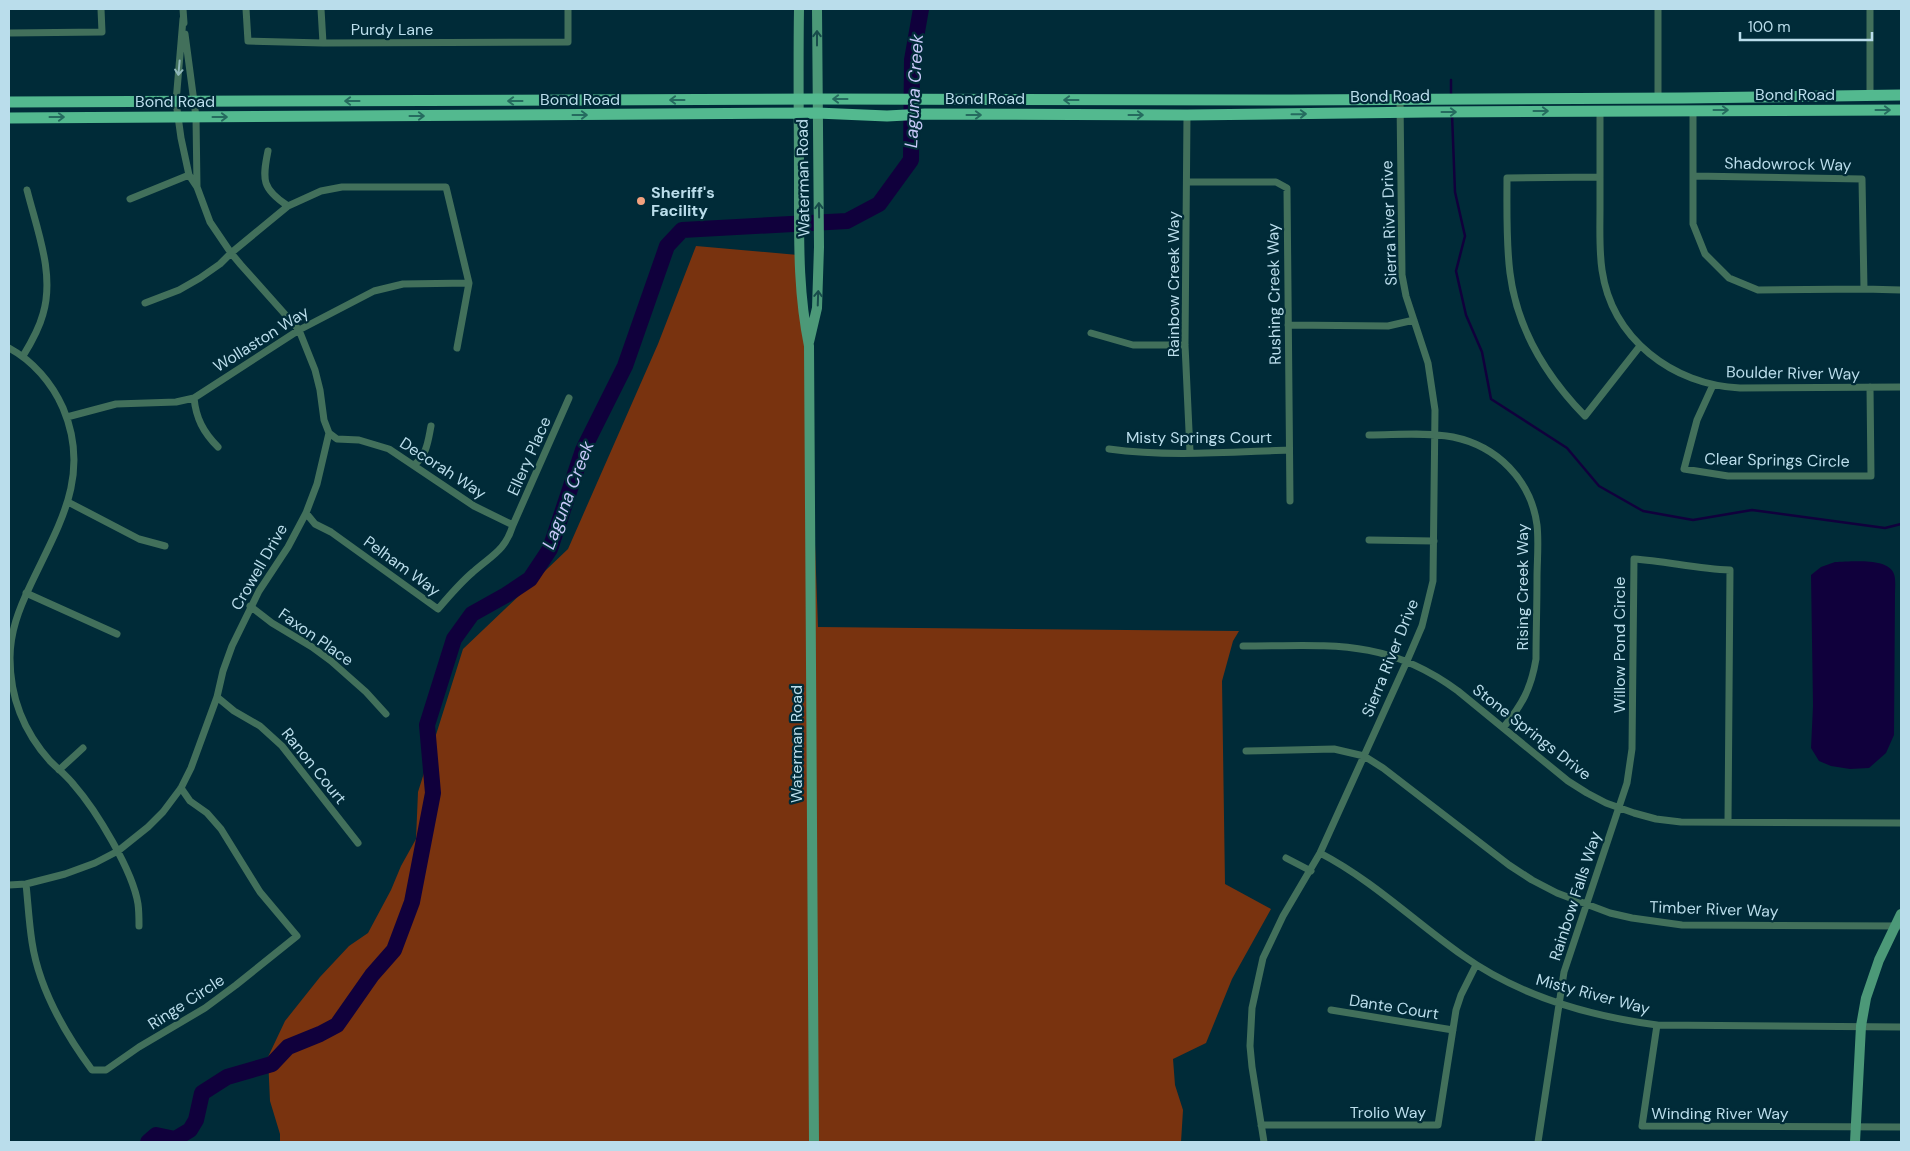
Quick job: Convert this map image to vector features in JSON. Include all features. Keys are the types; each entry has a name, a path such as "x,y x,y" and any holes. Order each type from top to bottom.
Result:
{"main road":[{"name":"Waterman Road","path":"800,9 798,99 800,291 809,346 814,1142"},
{"name":"Waterman Road","path":"809,346 818,308 817,9"},
{"name":"Bond Road","path":"9,102 798,99 1292,100 1901,95"},
{"path":"1600,111 1608,104 1673,103 1683,98"},
{"path":"1187,115 1191,109 1198,106 1270,106 1292,100"},
{"name":"Bond Road","path":"9,118 798,113 887,116 925,114 1187,115 1470,111 1901,110"},
{"path":"1855,1142 1861,1026 1871,980 1878,960 1899,926 1901,914"}],"street":[{"path":"9,33 102,32 100,9"},
{"path":"183,9 183,19"},
{"name":"Purdy Lane","path":"246,9 248,41 323,43 568,42 568,9"},
{"path":"321,9 323,43"},
{"path":"1658,9 1658,98"},
{"path":"1870,9 1870,96"},
{"name":"Crowell Drive","path":"9,885 26,884 76,871 118,851 148,827 163,812 181,788 191,768 217,697 229,654 250,606 288,547 306,513 317,484 329,433 324,420 315,370 299,330 241,266 210,222 197,187 189,175 176,102 183,19"},
{"name":"Crowell Drive","path":"183,19 196,117 197,187"},
{"name":"Sierra River Drive","path":"1264,1142 1250,1046 1252,1008 1256,983 1271,939 1320,853 1407,661 1422,626 1433,581 1435,436 1432,386 1424,348 1406,296 1401,258 1400,99"},
{"path":"1693,110 1693,224 1705,254 1729,278 1758,290 1901,290"},
{"name":"Boulder River Way","path":"1600,111 1601,256 1604,281 1619,319 1640,346 1668,368 1695,380 1713,385 1740,388 1901,387"},
{"name":"Rainbow Creek Way","path":"1187,115 1188,182 1185,345 1190,452"},
{"path":"268,151 264,168 267,188 272,196 288,206"},
{"path":"130,199 189,175"},
{"name":"Shadowrock Way","path":"1694,176 1862,179 1864,289"},
{"path":"1600,177 1507,178 1507,251 1514,296 1528,336 1539,358 1553,380 1585,416 1640,346"},
{"name":"Rushing Creek Way","path":"1188,182 1276,182 1287,188 1290,501"},
{"path":"145,303 179,290 200,278 220,264 288,206 322,191 342,187 446,187 470,283 457,348"},
{"path":"24,356 43,315 47,287 46,268 27,190"},
{"name":"Wollaston Way","path":"67,417 116,404 176,402 194,398 299,330 363,296 383,288 414,283 470,283"},
{"path":"1288,325 1388,326 1414,320"},
{"path":"1091,333 1133,345 1185,345"},
{"path":"9,348 24,356 53,389 67,417 74,441 75,464 68,502 26,593 12,632 10,659 13,692 28,730 38,747 82,794 118,851 136,895 139,926"},
{"name":"Clear Springs Circle","path":"1713,385 1697,420 1684,469 1728,476 1870,476 1870,387"},
{"path":"194,398 199,422 210,440 218,447"},
{"name":"Ellery Place","path":"513,525 569,398"},
{"path":"414,465 425,452 431,426"},
{"name":"Decorah Way","path":"329,433 337,439 359,440 380,445 399,454 474,506 513,525"},
{"name":"Rising Creek Way","path":"1369,435 1435,436 1468,441 1495,454 1504,462 1519,479 1530,498 1537,536 1536,659 1532,682 1524,701 1503,728"},
{"name":"Misty Springs Court","path":"1109,449 1130,452 1289,450"},
{"path":"68,502 139,539 164,546"},
{"name":"Pelham Way","path":"306,513 315,524 331,532 438,609 474,570 498,553 509,538 513,525"},
{"path":"1369,540 1434,540"},
{"name":"Willow Pond Circle","path":"1619,808 1627,784 1632,750 1634,560 1651,560 1695,568 1730,570 1728,822"},
{"path":"26,593 117,634"},
{"name":"Faxon Place","path":"250,606 272,623 299,638 331,661 366,692 386,714"},
{"name":"Stone Springs Drive","path":"1243,646 1342,646 1387,654 1407,661 1441,679 1568,781 1587,793 1619,808 1664,820 1681,822 1901,823"},
{"name":"Ranon Court","path":"217,697 234,711 260,726 282,746 358,843"},
{"path":"59,770 83,748"},
{"name":"Timber River Way","path":"1246,751 1260,749 1334,749 1364,756 1383,768 1509,865 1557,893 1585,905 1632,918 1682,925 1899,926"},
{"name":"Ringe Circle","path":"26,884 32,943 47,992 70,1040 92,1070 106,1070 212,1002 296,936 260,892 221,829 207,813 190,801 181,788"},
{"name":"Rainbow Falls Way","path":"1538,1142 1564,972 1619,808"},
{"name":"Misty River Way","path":"1320,853 1357,875 1476,965 1524,990 1559,1002 1630,1021 1657,1025 1901,1026"},
{"path":"1286,858 1310,871"},
{"name":"Trolio Way","path":"1261,1125 1438,1126 1453,1030 1461,995 1476,965"},
{"name":"Dante Court","path":"1331,1010 1453,1030"},
{"name":"Winding River Way","path":"1657,1025 1642,1126 1901,1127"}],"shaded area":[{"path":"696,246 798,255 809,378 818,627 1239,631 1233,641 1222,681 1225,884 1271,909 1232,979 1206,1043 1173,1059 1175,1085 1183,1110 1181,1142 280,1142 280,1134 270,1101 268,1057 285,1021 320,977 349,946 368,933 391,890 401,866 416,839 418,792 463,649 568,549 658,344"},
{"path":"1859,561 1877,563 1890,569 1895,576 1894,735 1886,753 1869,768 1850,769 1831,766 1819,761 1811,748 1813,706 1811,575 1821,567 1835,562"}],"waterway":[{"name":"Laguna Creek","path":"148,1142 156,1135 175,1139 190,1130 196,1120 202,1093 227,1077 272,1064 288,1047 337,1025 372,975 394,950 412,902 433,793 427,725 454,639 472,614 530,579 550,549 583,450 625,366 667,246 682,230 847,221 879,204 911,160 912,60 921,9"},
{"path":"1451,80 1451,96"},
{"path":"1452,114 1455,192 1465,236 1456,271 1466,315 1482,352 1491,399 1567,448 1599,486 1643,511 1693,520 1752,510 1885,528 1901,524"}],"place":[{"name":"Sheriff's Facility","path":"641,201"}]}
